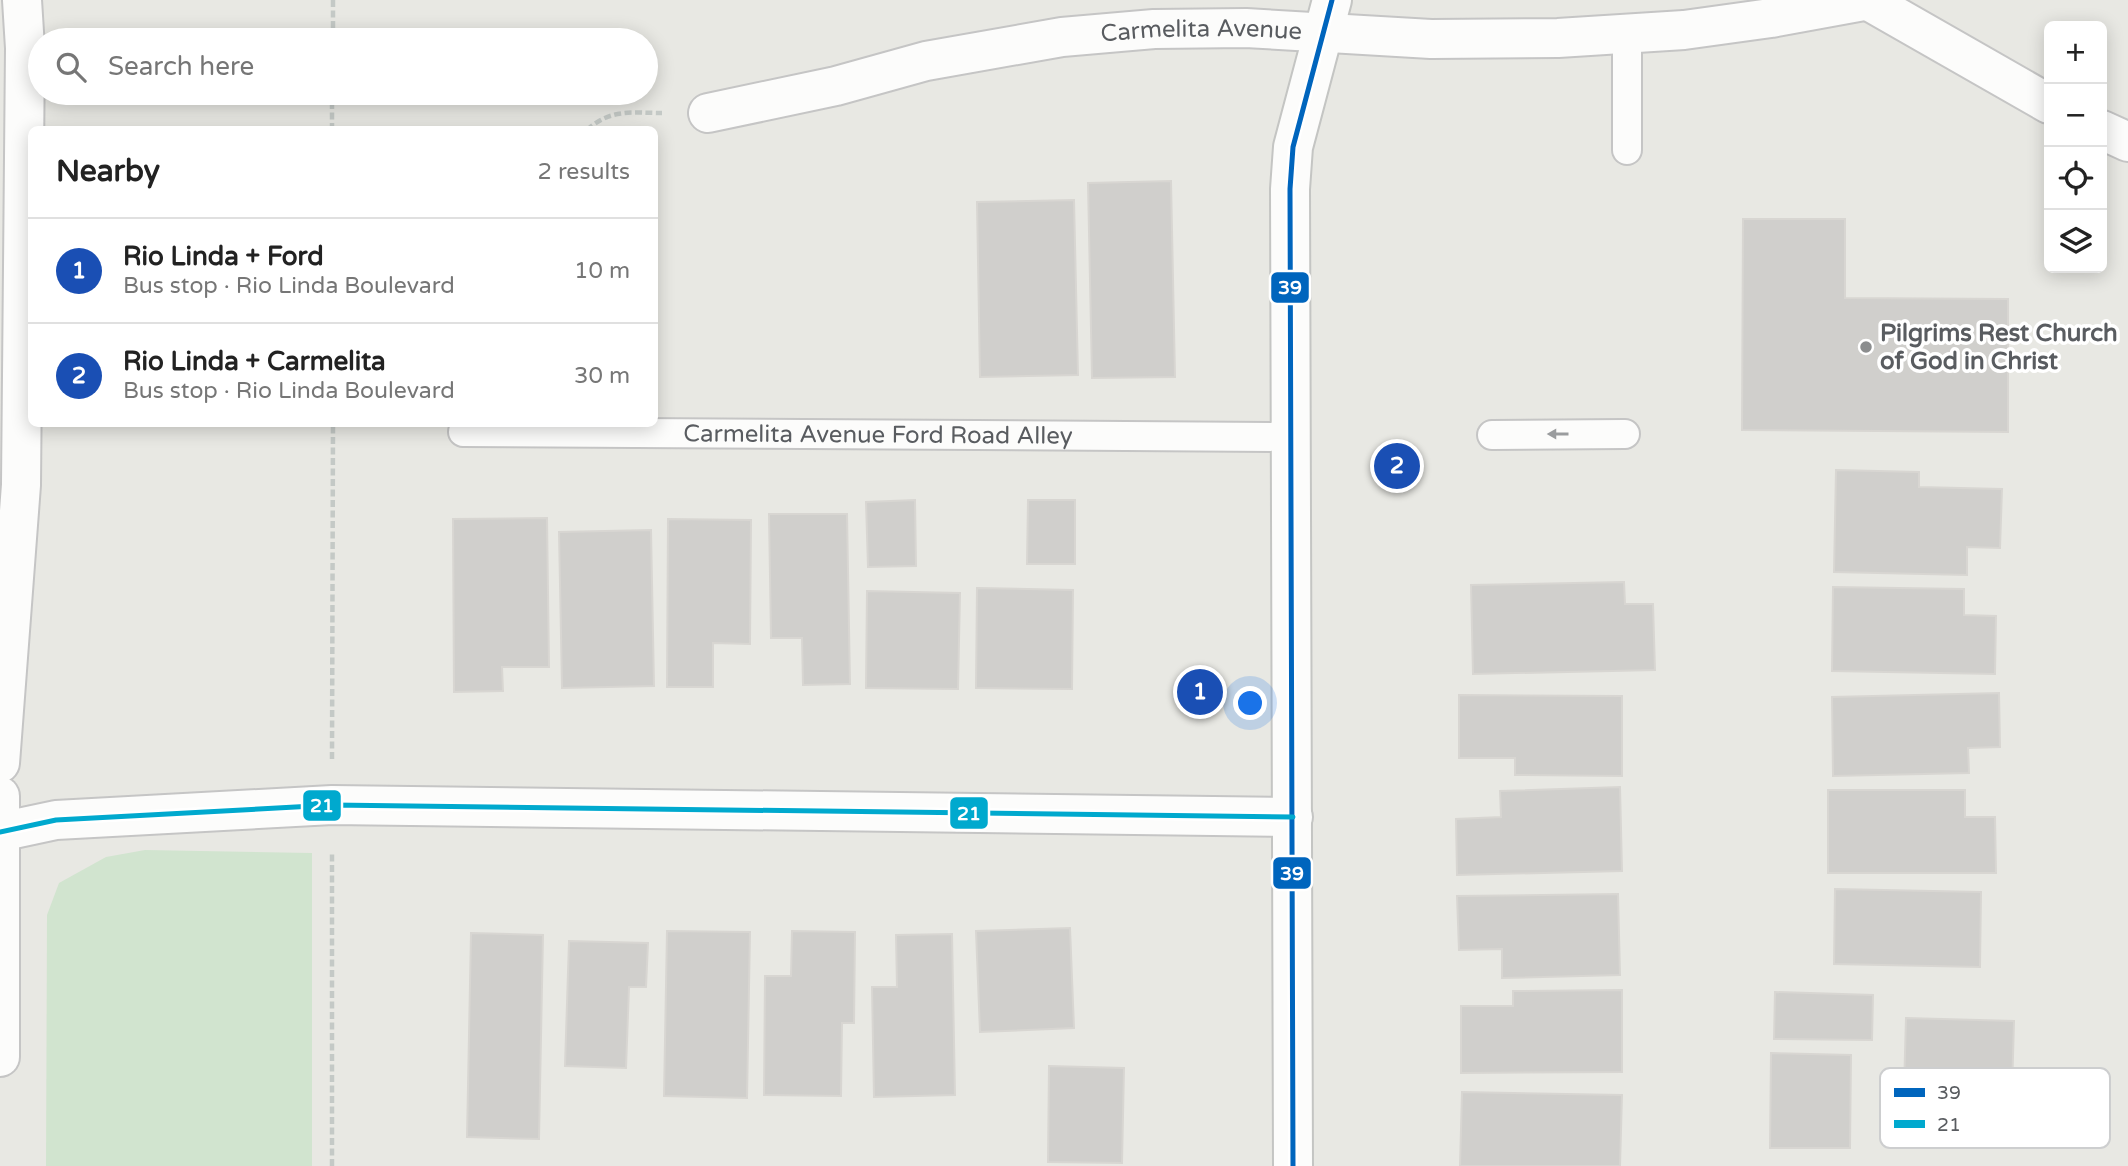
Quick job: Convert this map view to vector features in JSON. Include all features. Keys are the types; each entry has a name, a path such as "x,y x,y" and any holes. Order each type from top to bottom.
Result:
{"street":[{"path":"0,763 10,485 11,231 25,48 22,0"},
{"path":"1868,0 2044,101"},
{"name":"Carmelita Avenue","path":"708,113 836,86 926,61 1062,37 1154,29 1246,28 1328,16 1431,39 1558,38 1684,30 1771,9 1868,0"},
{"path":"1293,1166 1290,189 1293,147 1328,16"},
{"path":"2107,132 2128,142"},
{"path":"0,796 0,1057"},
{"path":"0,832 57,820 332,805 1293,817"}],"lane":[{"path":"1627,150 1628,33"},
{"name":"Carmelita Avenue Ford Road Alley","path":"463,432 1291,437"},
{"path":"1492,435 1625,434"}],"path":[{"path":"333,0 333,28"},
{"path":"332,105 332,126"},
{"path":"591,126 598,120 618,113"},
{"path":"332,762 333,427"},
{"path":"332,859 332,1166"}],"green space":[{"path":"145,850 312,853 312,1166 46,1166 47,915 59,883 106,857"}],"building":[{"path":"1171,181 1175,377 1092,378 1088,183"},
{"path":"1074,200 1078,375 980,377 977,202"},
{"path":"1743,219 1845,219 1845,298 2008,299 2008,432 1742,430"},
{"path":"1836,470 1919,472 1919,487 2002,489 2000,548 1967,547 1967,575 1834,572"},
{"path":"915,500 916,566 868,567 866,502"},
{"path":"1028,500 1075,500 1075,564 1027,564"},
{"path":"769,514 847,514 850,684 803,685 802,638 771,638"},
{"path":"547,518 549,667 502,667 503,691 454,692 453,519"},
{"path":"668,519 751,520 750,644 713,643 713,687 667,687"},
{"path":"651,530 654,686 562,688 559,532"},
{"path":"1624,582 1625,604 1653,604 1655,670 1473,674 1471,585"},
{"path":"1833,587 1964,589 1964,615 1996,616 1995,674 1832,671"},
{"path":"977,588 1073,590 1072,689 976,688"},
{"path":"867,591 960,593 958,689 866,688"},
{"path":"1999,693 2000,747 1968,748 1969,773 1833,776 1832,697"},
{"path":"1459,695 1622,696 1622,776 1515,775 1515,758 1459,758"},
{"path":"1620,787 1622,871 1457,875 1456,819 1501,817 1500,791"},
{"path":"1828,790 1965,790 1965,817 1995,817 1996,873 1828,873"},
{"path":"1835,889 1981,892 1980,967 1834,964"},
{"path":"1618,894 1620,975 1502,978 1502,949 1459,950 1457,896"},
{"path":"1070,928 1074,1028 980,1032 976,931"},
{"path":"667,931 750,932 747,1098 664,1096"},
{"path":"792,931 855,932 854,1023 842,1023 841,1096 764,1095 765,976 791,976"},
{"path":"471,933 543,935 539,1139 467,1137"},
{"path":"952,934 955,1095 874,1097 872,987 897,987 896,935"},
{"path":"569,941 648,943 646,987 629,987 626,1068 565,1066"},
{"path":"1622,990 1622,1072 1461,1073 1461,1006 1513,1006 1513,991"},
{"path":"1775,992 1873,995 1872,1040 1774,1039"},
{"path":"1906,1018 2014,1021 2013,1068 1905,1068"},
{"path":"1771,1053 1851,1055 1850,1148 1770,1148"},
{"path":"1049,1066 1124,1068 1122,1163 1048,1162"},
{"path":"1462,1092 1622,1095 1620,1166 1460,1166"}],"transit line":[{"name":"39","path":"1293,1166 1290,189 1293,147 1332,0"},
{"name":"21","path":"0,832 56,820 332,805 1293,817"}],"place":[{"name":"Pilgrims Rest Church of God in Christ","path":"1866,347"},
{"name":"Rio Linda + Carmelita","path":"1397,466"},
{"name":"Rio Linda + Ford","path":"1200,692"}]}
